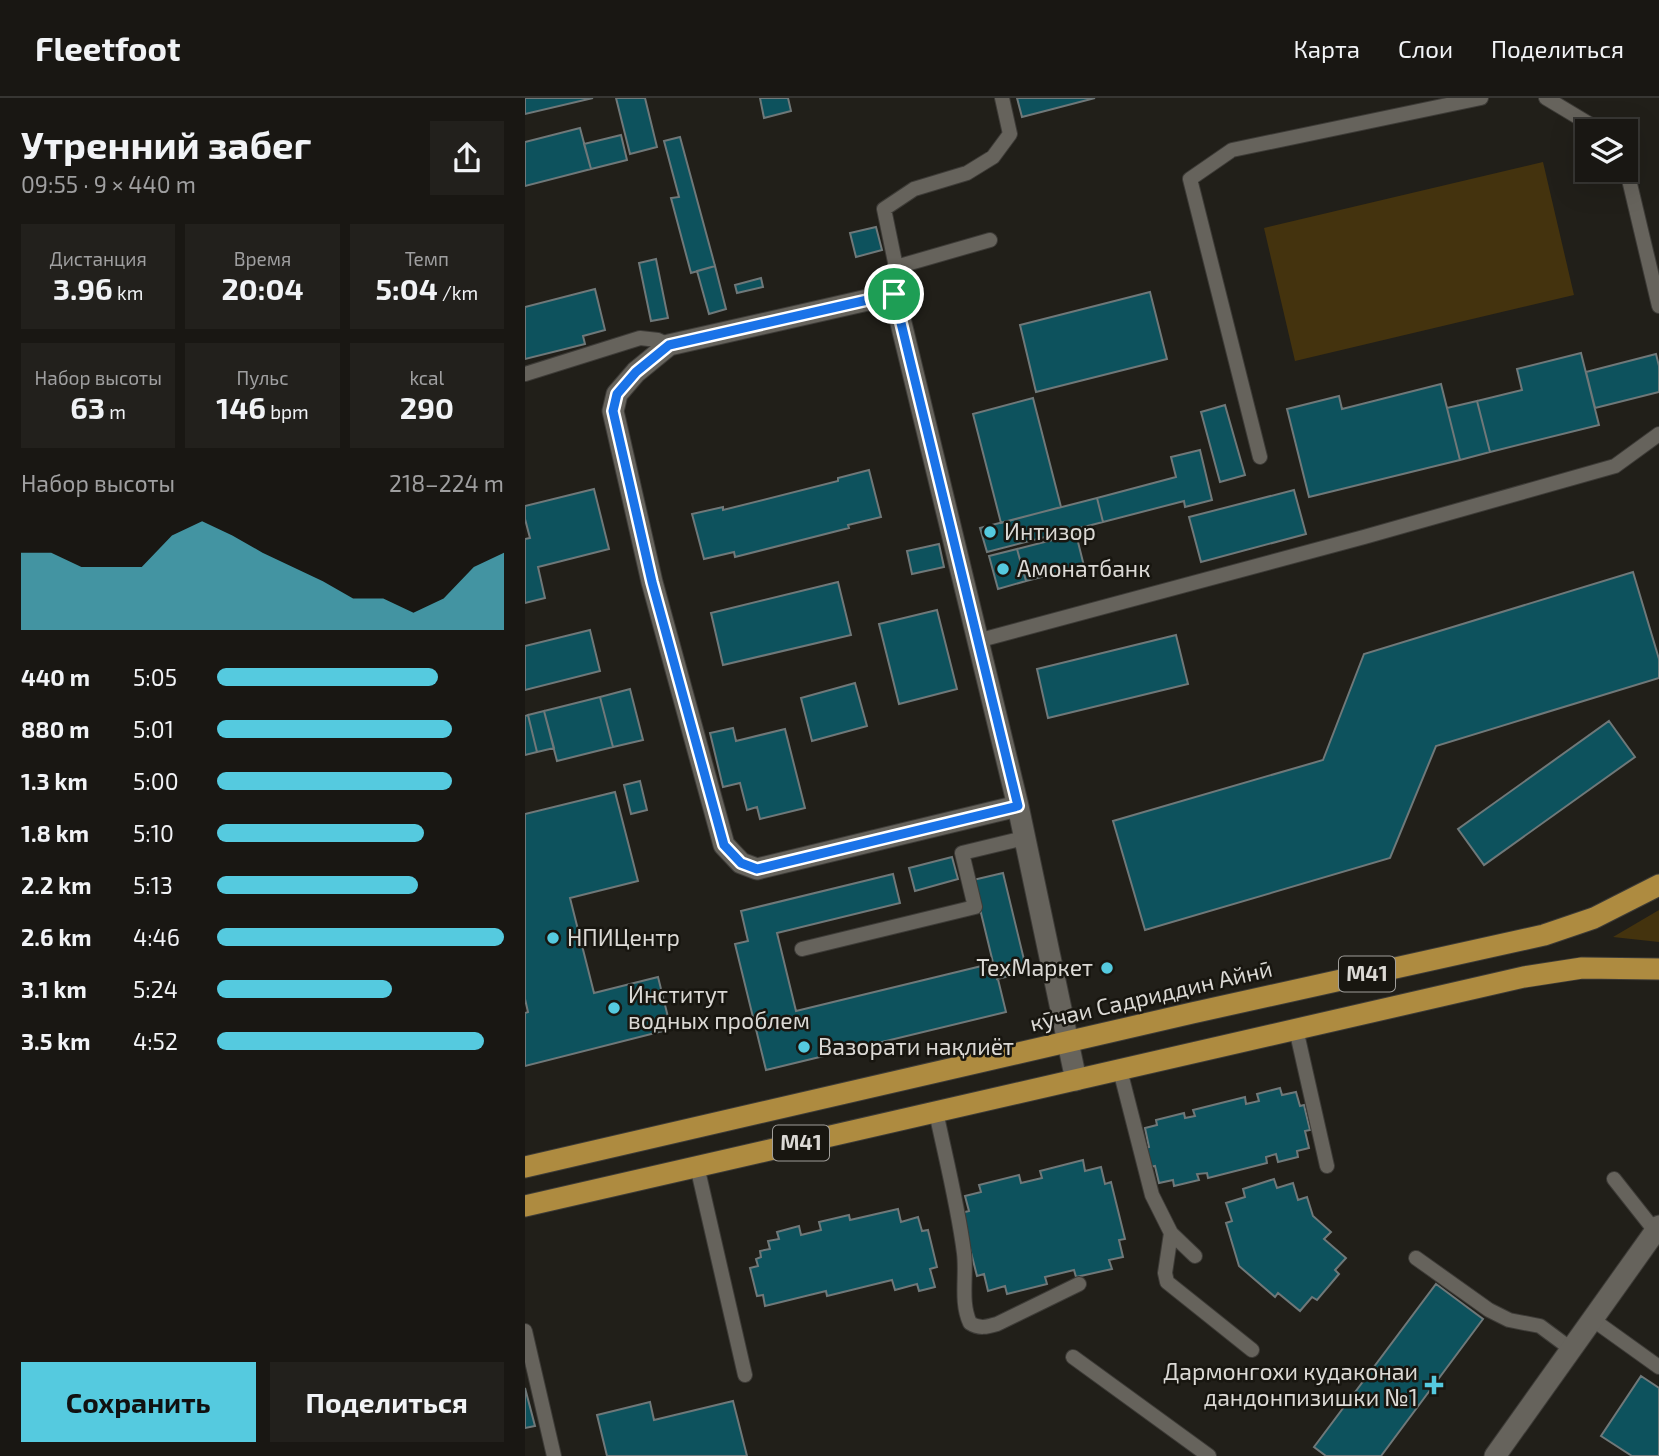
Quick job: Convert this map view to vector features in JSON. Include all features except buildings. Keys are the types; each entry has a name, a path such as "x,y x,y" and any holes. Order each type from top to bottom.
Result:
{"highway":[{"name":"кӯчаи Садриддин Айнӣ","path":"525,1167 1544,935 1594,918 1659,885"},
{"path":"1296,1029 1553,972 1596,968 1659,969"},
{"name":"M41","path":"525,1206 1296,1029"}],"street":[{"path":"1018,806 757,869 741,863 724,845 652,582 613,411 617,394 636,372 669,345 894,294 1018,806 1076,1080"},
{"path":"1495,1456 1658,1231"}],"lane":[{"path":"894,294 896,267 884,209 913,189 967,173 993,157 1010,134 1002,98"},
{"path":"1260,457 1190,179 1232,150 1481,98"},
{"path":"1546,98 1581,119"},
{"path":"1630,182 1659,306"},
{"path":"896,267 990,240"},
{"path":"525,374 641,338 658,340 669,345"},
{"path":"977,641 1615,466 1659,434"},
{"path":"802,949 975,907 962,853 1024,838"},
{"path":"1296,1029 1327,1166"},
{"path":"1120,1070 1147,1180 1159,1212 1171,1233 1195,1256"},
{"path":"936,1112 962,1238 965,1307 969,1323 975,1327 986,1328 1079,1284"},
{"path":"697,1166 745,1375"},
{"path":"1614,1179 1658,1231"},
{"path":"1171,1233 1165,1273 1167,1282 1252,1350"},
{"path":"1416,1258 1489,1310 1509,1320 1540,1326 1571,1349"},
{"path":"1592,1320 1659,1367"},
{"path":"525,1331 554,1456"},
{"path":"1073,1357 1209,1456"}],"shaded area":[{"path":"1543,162 1574,295 1295,361 1264,228"},
{"path":"1659,910 1659,942 1613,937"}],"place":[{"name":"Интизор","path":"990,532"},
{"name":"Амонатбанк","path":"1003,569"},
{"name":"НПИЦентр","path":"553,938"},
{"name":"ТехМаркет","path":"1107,968"},
{"name":"Институт водных проблем","path":"614,1008"},
{"name":"Вазорати нақлиёт","path":"804,1047"},
{"name":"Дармонгохи кудаконаи дандонпизишки №1","path":"1434,1385"}],"route":[{"path":"894,294 1018,806 757,869 741,863 724,845 652,582 613,411 617,394 636,372 669,345 894,294"}]}
